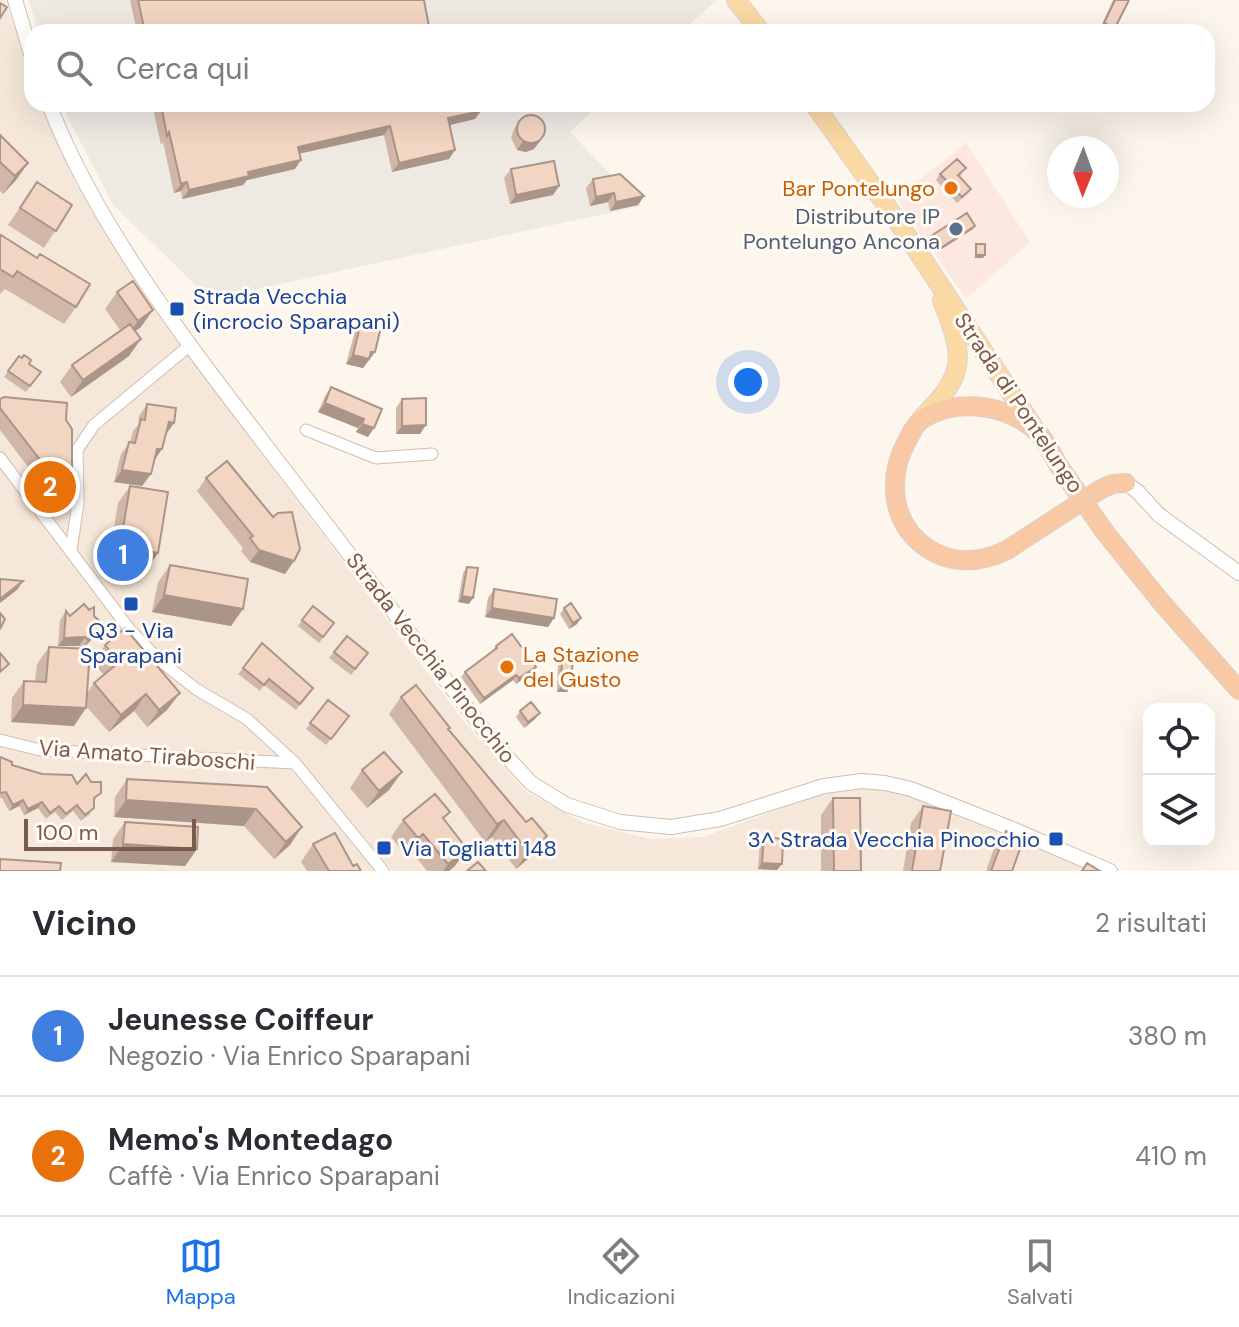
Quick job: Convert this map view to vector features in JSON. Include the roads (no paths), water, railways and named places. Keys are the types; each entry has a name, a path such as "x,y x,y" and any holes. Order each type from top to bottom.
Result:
{"highway":[{"path":"1039,434 1020,421 979,406 947,409 920,420 903,447 893,482 896,502 908,530 936,554 954,560 973,561 993,557 1036,534 1101,489 1126,483"},
{"name":"Strada di Pontelungo","path":"1039,434 1104,531 1239,690"}],"main road":[{"path":"736,0 755,24"},
{"name":"Strada di Pontelungo","path":"820,112 1039,434"},
{"path":"920,420 941,399 952,382 957,366 958,344 932,275"}],"street":[{"path":"15,0 24,30"},
{"name":"Strada Vecchia Pinocchio","path":"53,112 88,187 189,346 494,743 531,783 567,805 620,822 671,827 720,819 824,786 862,781 885,783 911,789 996,822 1110,871"},
{"path":"71,551 78,503 77,450 94,425 189,346"},
{"path":"306,430 376,458 432,454"},
{"path":"0,458 106,601 158,659 196,689 247,719 295,763 383,871"},
{"path":"1126,483 1159,515 1239,573"},
{"name":"Via Amato Tiraboschi","path":"0,740 40,750 295,763"}],"place":[{"name":"Bar Pontelungo","path":"951,188"},
{"name":"Distributore IP Pontelungo Ancona","path":"956,229"},
{"name":"Strada Vecchia (incrocio Sparapani)","path":"177,309"},
{"name":"Memo's Montedago","path":"50,487"},
{"name":"Jeunesse Coiffeur","path":"123,555"},
{"name":"Q3 - Via Sparapani","path":"131,604"},
{"name":"La Stazione del Gusto","path":"507,667"},
{"name":"3^ Strada Vecchia Pinocchio","path":"1056,839"},
{"name":"Via Togliatti 148","path":"384,848"}]}
